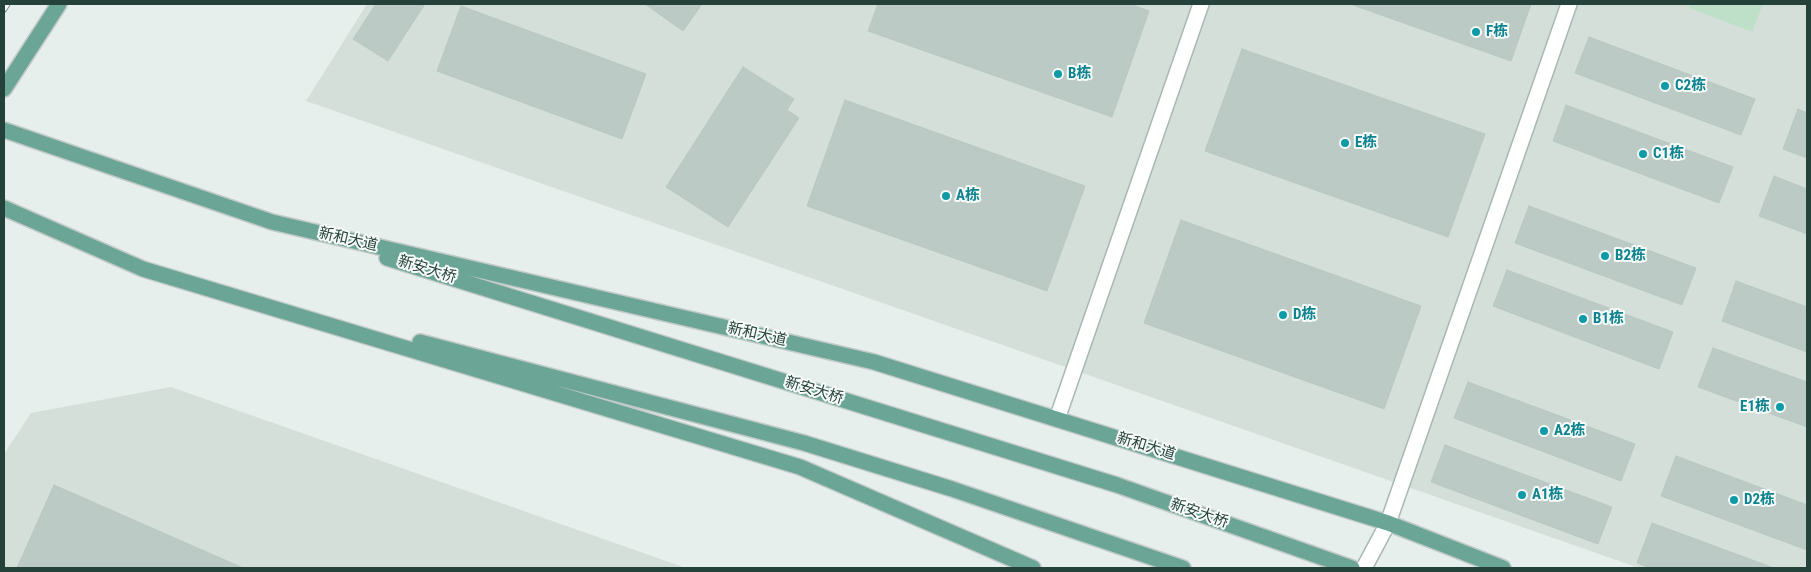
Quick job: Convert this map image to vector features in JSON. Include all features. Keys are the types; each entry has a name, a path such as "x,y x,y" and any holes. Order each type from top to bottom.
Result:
{"main road":[{"path":"4,89 59,4"},
{"name":"新和大道","path":"4,130 272,222 874,362 1388,523 1503,568"},
{"path":"4,208 143,269 800,467 1033,568"},
{"name":"新安大桥","path":"272,222 1117,486 1352,568"},
{"path":"143,269 804,443 952,489 1183,568"}],"lane":[{"path":"1057,419 1201,4"},
{"path":"1364,568 1388,523 1569,4"}],"shaded area":[{"path":"367,4 1807,4 1807,568 1639,568 306,101"},
{"path":"171,387 686,568 4,568 4,454 31,413"}],"green space":[{"path":"1691,4 1763,4 1752,32 1689,8"}],"building":[{"path":"376,4 425,4 388,61 353,39"},
{"path":"645,4 702,4 683,31"},
{"name":"B栋","path":"878,4 1130,4 1149,11 1112,117 868,31"},
{"name":"F栋","path":"1350,4 1531,4 1511,61"},
{"path":"461,6 646,74 622,139 437,71"},
{"name":"C2栋","path":"1589,37 1755,99 1741,135 1575,73"},
{"name":"E栋","path":"1242,49 1485,134 1448,237 1205,151"},
{"path":"743,67 794,99 787,110 799,118 728,227 666,187"},
{"name":"A栋","path":"845,100 1085,186 1047,291 807,206"},
{"name":"C1栋","path":"1566,105 1733,167 1719,203 1553,141"},
{"path":"1798,109 1807,113 1807,158 1783,149"},
{"path":"1774,176 1807,189 1807,234 1759,216"},
{"name":"B2栋","path":"1529,206 1696,268 1682,305 1515,243"},
{"name":"D栋","path":"1181,220 1421,306 1384,409 1144,323"},
{"name":"B1栋","path":"1507,270 1673,332 1659,369 1493,306"},
{"path":"1736,281 1807,307 1807,352 1722,321"},
{"name":"E1栋","path":"1713,348 1807,382 1807,427 1698,387"},
{"name":"A2栋","path":"1468,382 1635,444 1621,481 1454,418"},
{"name":"A1栋","path":"1445,445 1612,507 1598,544 1431,482"},
{"name":"D2栋","path":"1676,456 1807,505 1807,550 1661,496"},
{"path":"54,485 243,568 17,568"},
{"path":"1652,523 1774,568 1650,568 1637,563"}],"railway":[{"path":"4,10 8,4"}],"place":[{"name":"F栋","path":"1476,32"},
{"name":"B栋","path":"1058,74"},
{"name":"C2栋","path":"1665,86"},
{"name":"E栋","path":"1345,143"},
{"name":"C1栋","path":"1643,154"},
{"name":"A栋","path":"946,196"},
{"name":"B2栋","path":"1605,256"},
{"name":"D栋","path":"1283,315"},
{"name":"B1栋","path":"1583,319"},
{"name":"E1栋","path":"1780,407"},
{"name":"A2栋","path":"1544,431"},
{"name":"A1栋","path":"1522,495"},
{"name":"D2栋","path":"1734,500"}]}
